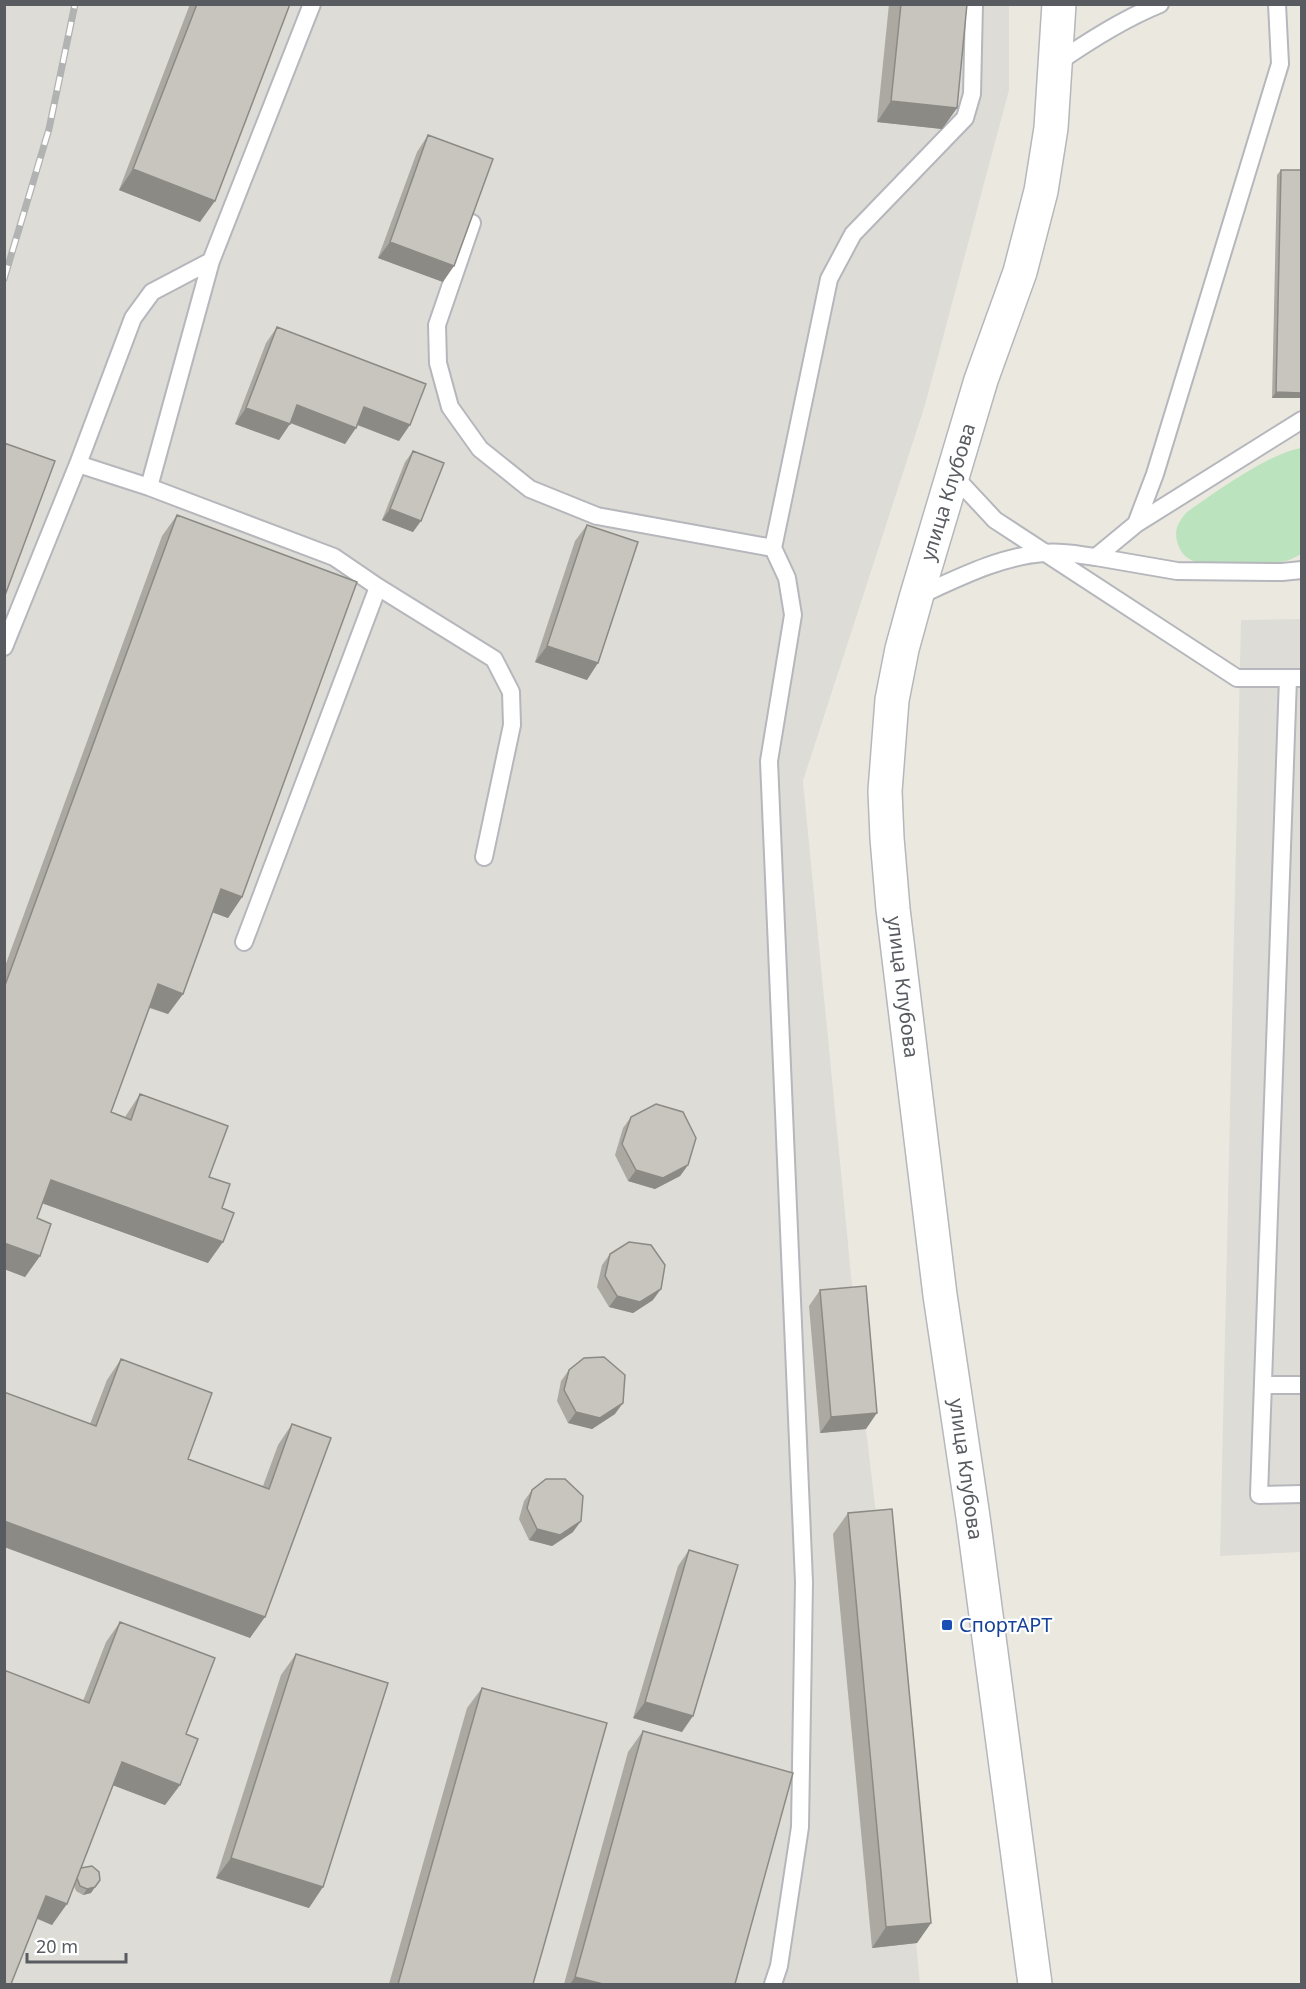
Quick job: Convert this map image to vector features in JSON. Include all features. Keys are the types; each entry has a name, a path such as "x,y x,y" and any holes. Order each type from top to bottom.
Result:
{"street":[{"name":"улица Клубова","path":"1035,1984 973,1517 940,1295 894,921 885,791 892,700 915,598 981,380 1020,272 1041,191 1051,128 1057,63 1059,4"}],"lane":[{"path":"149,487 211,261 312,4"},
{"path":"772,1984 779,1966 800,1827 804,1582 769,761 793,615 788,578 773,548 829,279 853,234 966,118 972,94 974,4"},
{"path":"1057,63 1109,28 1160,4"},
{"path":"1136,524 1158,463 1280,64 1276,4"},
{"path":"472,223 436,325 438,363 450,407 480,449 530,489 597,516 773,548"},
{"path":"4,647 78,464 133,318 152,292 211,261"},
{"path":"1096,557 1136,524 1302,420"},
{"path":"78,464 149,487 334,557 494,659 511,692 512,724 484,857"},
{"path":"953,475 995,520 1237,678 1295,678 1259,1495 1302,1494"},
{"path":"915,598 970,573 1009,560 1045,553 1096,557 1177,571 1282,572 1302,570"},
{"path":"244,942 378,587"},
{"path":"1263,1386 1302,1385"}],"shaded area":[{"path":"5,5 1009,5 1009,90 925,405 803,781 866,1429 878,1530 920,1984 5,1984"},
{"path":"1301,619 1301,1552 1220,1556 1241,620"}],"green space":[{"path":"1301,448 1301,554 1283,562 1220,564 1197,562 1184,554 1178,544 1176,533 1187,512 1258,466"}],"building":[{"path":"197,4 290,4 215,201 133,169"},
{"path":"901,4 967,4 957,108 891,101"},
{"path":"428,135 493,159 454,266 390,242"},
{"path":"1281,170 1302,170 1302,393 1276,392"},
{"path":"277,327 426,384 410,425 364,407 356,428 297,405 290,424 246,408"},
{"path":"4,443 55,461 4,598"},
{"path":"413,451 444,463 421,521 390,509"},
{"path":"177,515 357,582 242,897 221,889 183,994 158,984 111,1112 131,1120 140,1094 228,1126 209,1177 230,1184 222,1208 234,1213 223,1242 51,1180 37,1218 51,1224 40,1256 4,1243 4,988"},
{"path":"587,525 638,542 598,663 547,646"},
{"path":"656,1104 683,1112 696,1138 688,1165 663,1178 636,1170 622,1144 631,1117"},
{"path":"629,1242 651,1245 665,1265 661,1289 640,1302 617,1296 605,1276 610,1254"},
{"path":"866,1286 877,1413 831,1417 820,1290"},
{"path":"604,1357 625,1375 623,1403 600,1418 576,1412 564,1390 569,1370 584,1358"},
{"path":"121,1359 212,1393 188,1459 269,1489 292,1424 331,1438 265,1617 4,1521 4,1392 96,1426"},
{"path":"546,1479 565,1479 583,1496 581,1521 560,1535 537,1529 527,1508 532,1490"},
{"path":"892,1509 931,1923 886,1927 848,1513"},
{"path":"689,1550 738,1565 693,1716 645,1702"},
{"path":"120,1622 215,1658 186,1734 198,1739 180,1785 122,1762 67,1904 46,1896 11,1984 4,1984 4,1670 89,1703"},
{"path":"296,1654 388,1683 323,1887 231,1858"},
{"path":"482,1688 607,1723 533,1984 398,1984"},
{"path":"643,1731 793,1773 735,1984 603,1984 575,1977"},
{"path":"92,1866 99,1872 100,1880 95,1887 87,1889 80,1886 77,1878 81,1868"}],"railway":[{"path":"4,279 49,129 75,4"}],"place":[{"name":"СпортАРТ","path":"947,1625"}]}
